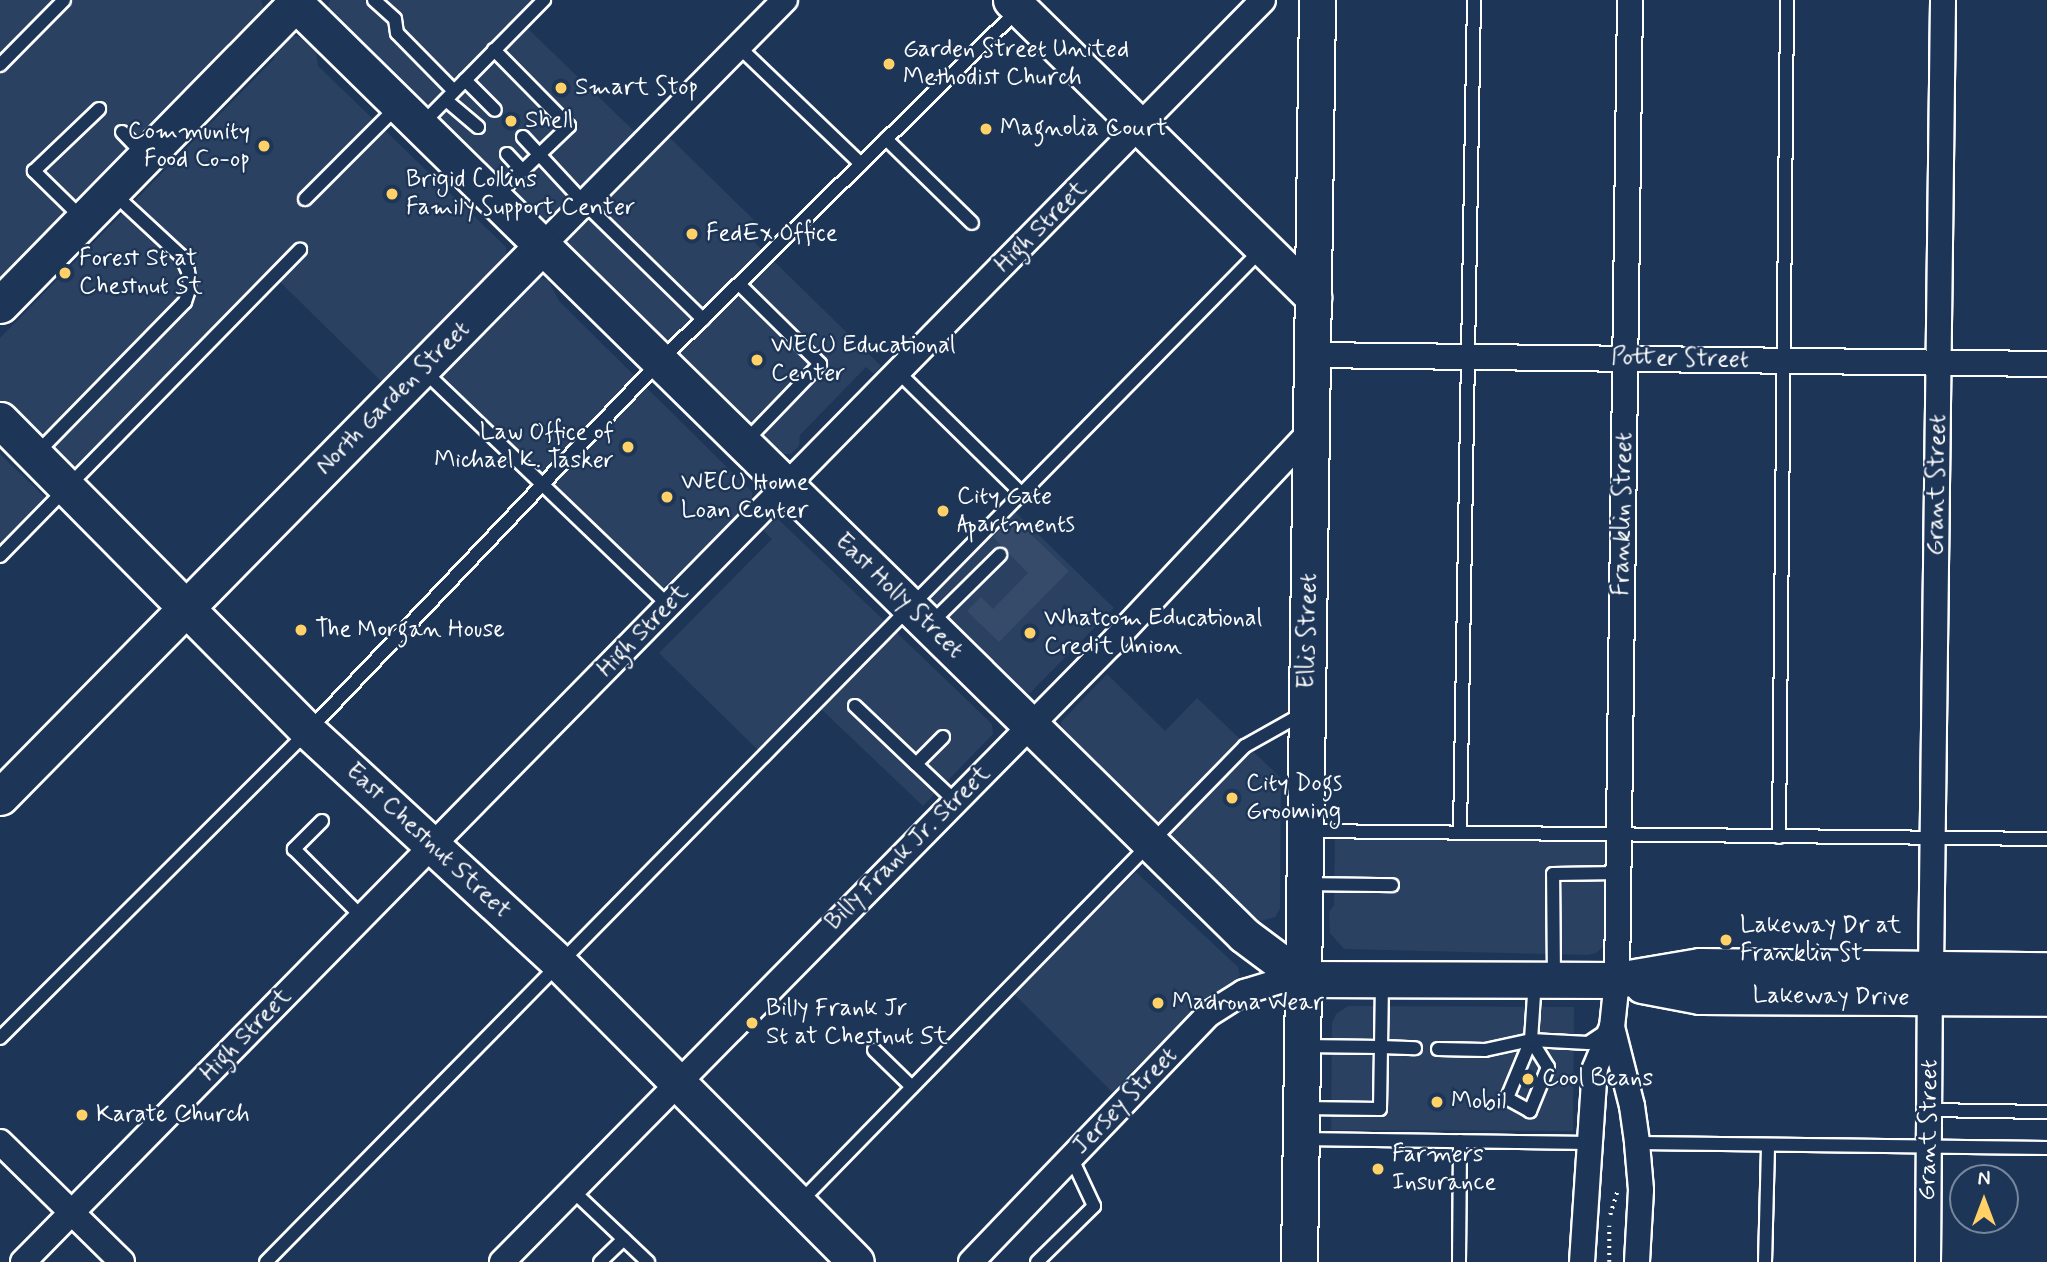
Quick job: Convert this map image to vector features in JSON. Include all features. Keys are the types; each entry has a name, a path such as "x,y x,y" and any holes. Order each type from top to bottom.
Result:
{"main road":[{"name":"Ellis Street","path":"1299,1262 1317,0"},
{"path":"0,305 112,191 134,144 295,1"},
{"name":"East Holly Street","path":"295,1 1244,935 1303,979"},
{"path":"1020,3 1139,126 1313,297"},
{"name":"North Garden Street","path":"0,797 542,246"},
{"name":"East Chestnut Street","path":"0,420 308,731 559,963 800,1202 856,1262"},
{"path":"1931,984 1940,987 1996,981 2011,970 2047,971"},
{"name":"Lakeway Drive","path":"1303,979 1617,980 1700,996 1931,984 2047,998"}],"street":[{"name":"North Garden Street","path":"542,246 785,0"},
{"name":"High Street","path":"23,1262 1263,0"},
{"name":"Franklin Street","path":"1582,1262 1595,1068 1612,1027 1617,980 1630,0"},
{"name":"Grant Street","path":"1928,1262 1943,0"},
{"name":"Potter Street","path":"1312,355 2047,364"},
{"name":"Billy Frank Jr. Street","path":"502,1262 1110,645 1311,431"},
{"name":"Jersey Street","path":"971,1262 1209,1014 1244,992 1280,981 1303,979"},
{"name":"Franklin Street","path":"1612,1027 1632,1106 1637,1143 1641,1190 1637,1262"},
{"path":"0,1142 122,1262"}],"lane":[{"path":"0,65 64,0"},
{"path":"374,0 394,19 397,33 478,127"},
{"path":"305,198 409,116 450,96 544,0"},
{"path":"1460,833 1474,0"},
{"path":"1779,836 1787,0"},
{"path":"0,1038 308,731 660,361 1020,3"},
{"path":"739,47 861,164"},
{"path":"494,198 569,126 495,50"},
{"path":"465,80 495,110"},
{"path":"83,219 34,172 99,109"},
{"path":"523,137 584,204 703,319"},
{"path":"886,139 972,223"},
{"path":"507,154 523,170"},
{"path":"35,455 185,302 190,287 188,271 181,256 112,191"},
{"path":"919,616 1021,493 1263,248"},
{"path":"0,556 299,250"},
{"path":"739,284 820,364 743,443"},
{"path":"422,369 668,605"},
{"path":"898,372 1021,493"},
{"path":"266,1262 559,963 837,689 919,616 1000,555"},
{"path":"855,706 955,801"},
{"path":"800,1202 1245,746 1307,712"},
{"path":"916,764 943,737"},
{"path":"322,821 294,849 362,917"},
{"path":"1305,831 2047,839"},
{"path":"1531,1040 1548,1067 1530,1111 1507,1098 1531,1040 1544,979 1553,874 1619,873"},
{"path":"1305,884 1392,885"},
{"path":"1301,1124 1380,1109 1382,979"},
{"path":"1438,1049 1485,1050 1531,1040 1587,1042 1612,1027"},
{"path":"1302,1046 1415,1048"},
{"path":"874,1050 912,1087"},
{"path":"1929,1110 2047,1112"},
{"path":"1301,1124 1461,1141 1590,1143"},
{"path":"1459,1262 1461,1141"},
{"path":"1637,1143 2047,1148"},
{"path":"1765,1262 1768,1144"},
{"path":"1037,1262 1094,1206 1071,1157"},
{"path":"572,1190 648,1262"},
{"path":"600,1262 624,1239"}],"path":[{"path":"1609,1262 1609,1216 1616,1194"}],"shaded area":[{"path":"0,0 261,0 264,11 249,29 242,29 0,277"},
{"path":"330,0 544,0 522,23 635,132 554,216 537,221 524,211 523,201 412,91 334,26 327,11"},
{"path":"283,36 303,38 316,50 318,66 506,247 506,260 385,385 280,282 79,486 0,406 0,338 274,59 276,42"},
{"path":"669,137 754,220 743,231 881,366 874,374 866,367 800,435 799,446 791,454 781,454 593,268 580,267 568,252 568,239 572,234"},
{"path":"536,276 548,280 559,301 752,492 752,500 652,599 430,381"},
{"path":"0,454 57,509 0,566"},
{"path":"1010,507 1114,608 1030,693 1022,691 922,593"},
{"path":"1013,517 1069,571 999,642 967,611 981,597 993,609 1028,573 993,537"},
{"path":"778,519 992,724 993,734 923,806 819,707 767,759 659,653 772,539 762,529"},
{"path":"1107,674 1165,731 1197,698 1281,778 1280,909 1275,917 1261,921 1252,917 1062,729 1061,722"},
{"path":"1335,825 1608,827 1607,943 1596,953 1588,955 1344,949 1330,933 1329,912 1334,905"},
{"path":"1136,872 1238,967 1240,975 1227,994 1195,1008 1112,1092 1014,994"},
{"path":"1348,1006 1574,1007 1573,1131 1331,1130 1332,1023 1336,1014"}],"place":[{"name":"Garden Street United Methodist Church","path":"889,64"},
{"name":"Smart Stop","path":"561,88"},
{"name":"Shell","path":"511,121"},
{"name":"Magnolia Court","path":"986,129"},
{"name":"Community Food Co-op","path":"264,146"},
{"name":"Brigid Collins Family Support Center","path":"392,194"},
{"name":"FedEx Office","path":"692,234"},
{"name":"Forest St at Chestnut St","path":"65,273"},
{"name":"WECU Educational Center","path":"757,360"},
{"name":"Law Office of Michael K. Tasker","path":"628,447"},
{"name":"WECU Home Loan Center","path":"667,497"},
{"name":"City Gate Apartments","path":"943,511"},
{"name":"The Morgan House","path":"301,630"},
{"name":"Whatcom Educational Credit Union","path":"1030,633"},
{"name":"City Dogs Grooming","path":"1232,798"},
{"name":"Lakeway Dr at Franklin St","path":"1726,940"},
{"name":"Madrona Wear","path":"1158,1003"},
{"name":"Billy Frank Jr St at Chestnut St","path":"752,1023"},
{"name":"Cool Beans","path":"1528,1079"},
{"name":"Mobil","path":"1437,1102"},
{"name":"Karate Church","path":"82,1115"},
{"name":"Farmers Insurance","path":"1378,1169"}]}
